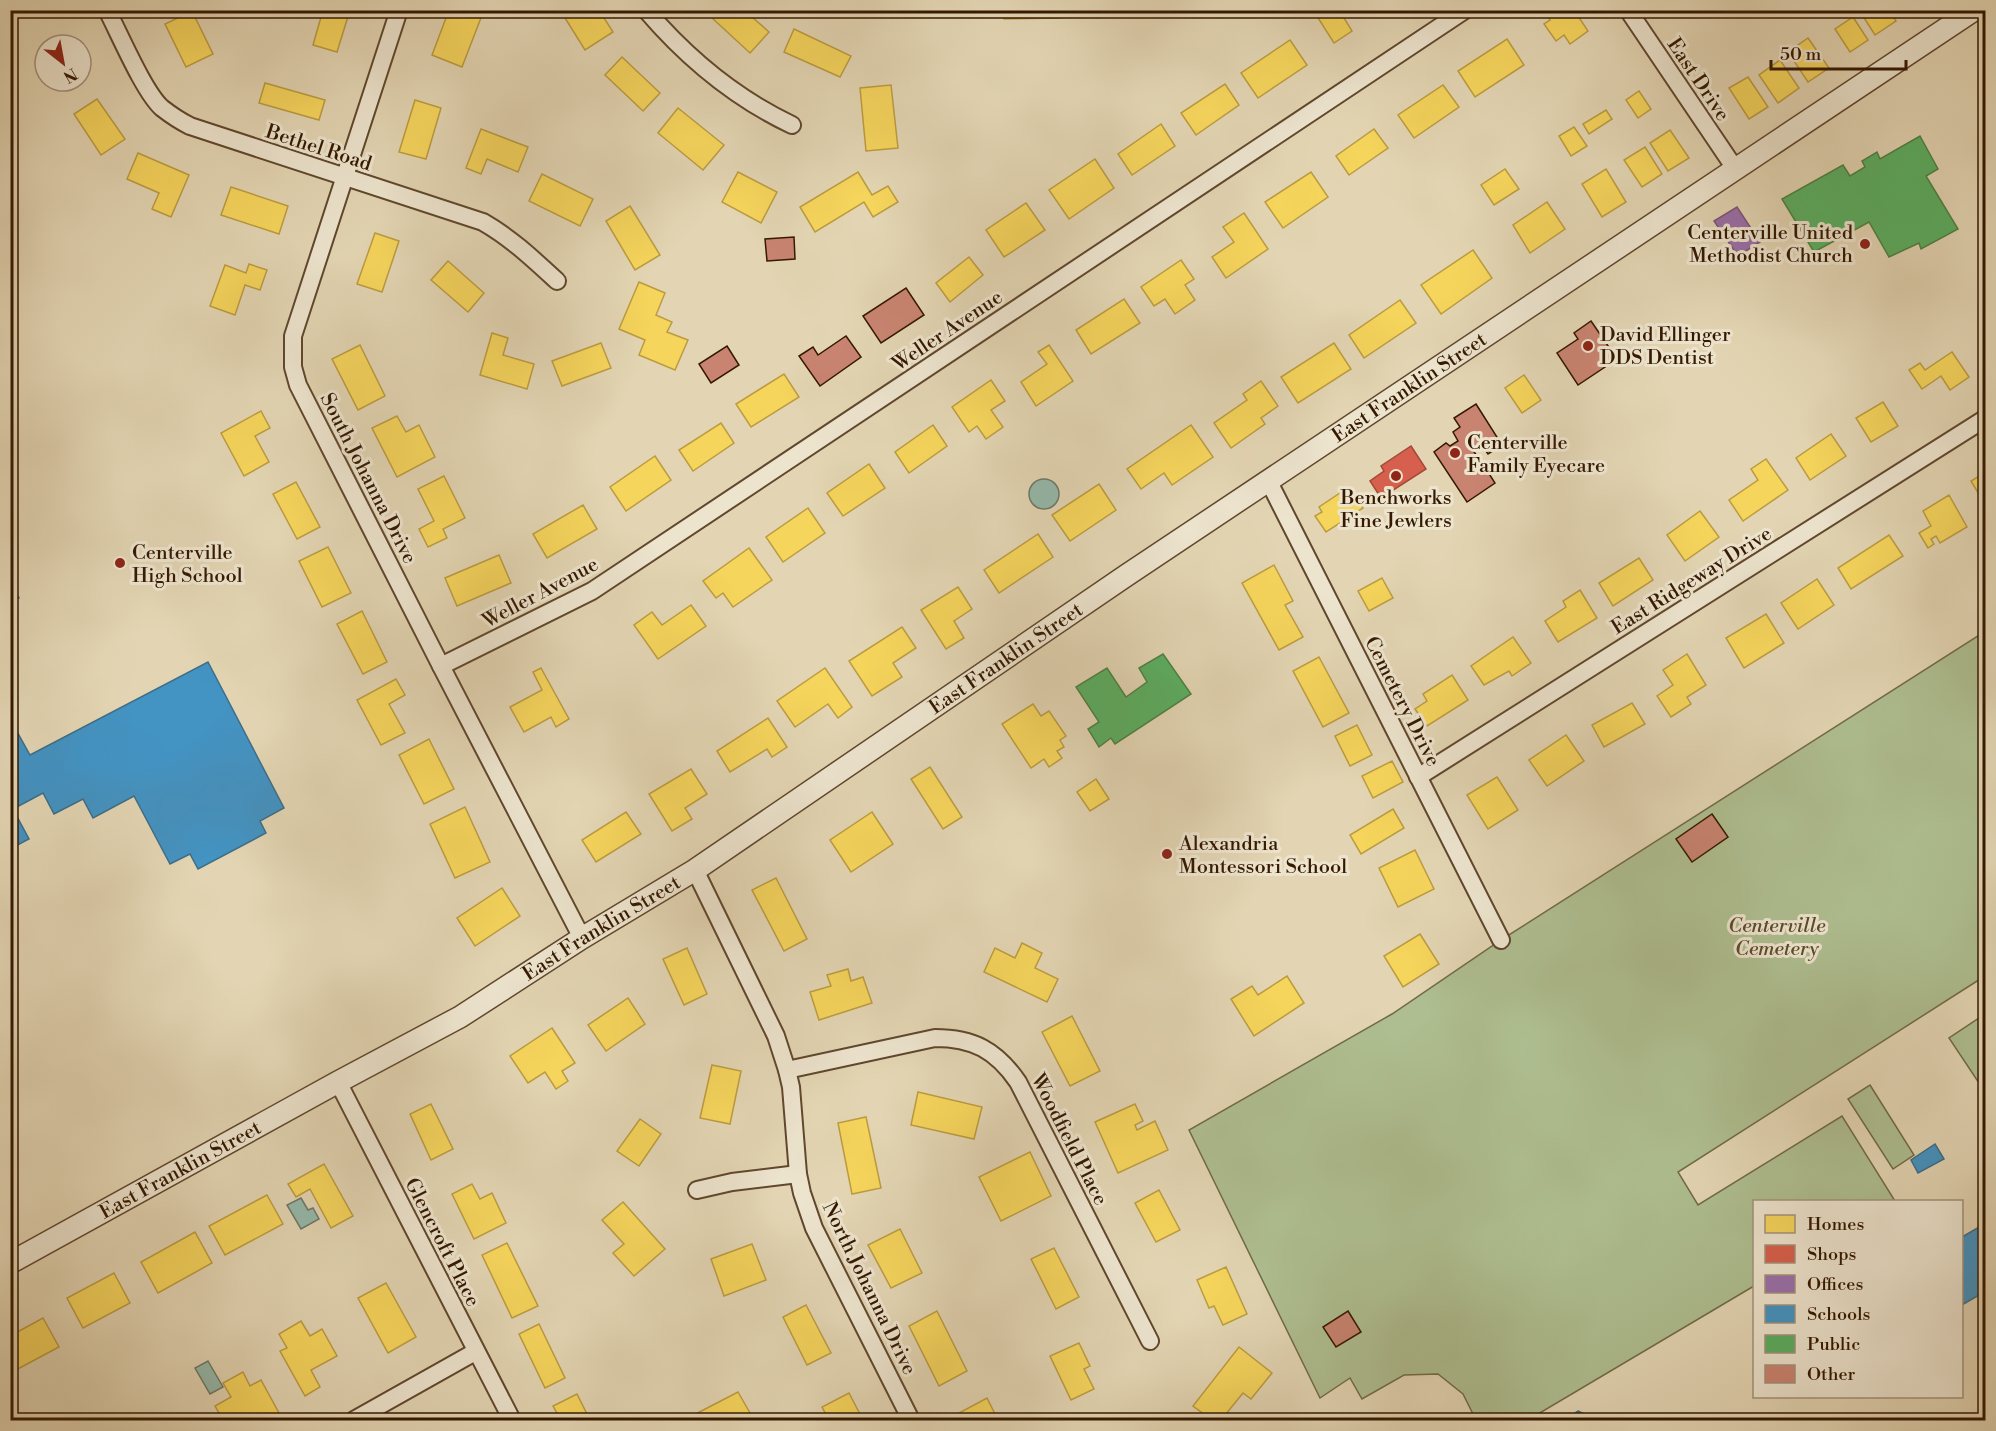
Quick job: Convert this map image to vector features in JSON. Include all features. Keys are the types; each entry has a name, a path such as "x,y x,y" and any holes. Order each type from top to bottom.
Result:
{"street":[{"name":"Bethel Road","path":"107,10 147,88 161,107 179,120 190,126 483,222 510,239 557,281"},
{"name":"South Johanna Drive","path":"399,10 293,336 293,368 298,385 582,938"},
{"path":"646,10 696,63 741,98 792,125"},
{"name":"Weller Avenue","path":"441,666 592,591 1465,10"},
{"name":"East Drive","path":"1628,10 1736,170"},
{"name":"East Franklin Street","path":"10,1263 460,1017 582,938 695,870 1268,480 1974,10"},
{"name":"East Ridgeway Drive","path":"1418,777 1986,418"},
{"name":"Cemetery Drive","path":"1268,480 1501,940"},
{"name":"North Johanna Drive","path":"695,870 776,1036 790,1087 798,1174 802,1193 826,1254 911,1420"},
{"name":"Woodfield Place","path":"787,1070 935,1038 952,1038 969,1042 983,1047 998,1058 1018,1082 1150,1341"},
{"name":"Glencroft Place","path":"338,1082 512,1420"},
{"path":"697,1190 732,1182 798,1174"},
{"path":"354,1420 476,1352"}],"green space":[{"name":"Centerville Cemetery","path":"1984,632 1986,635 1985,976 1678,1172 1698,1205 1842,1116 1894,1200 1753,1200 1753,1287 1528,1420 1476,1420 1463,1394 1438,1374 1404,1375 1362,1399 1350,1378 1320,1398 1189,1130 1392,1014 1501,940"},
{"path":"1985,1014 1985,1092 1949,1038"},
{"path":"1870,1085 1914,1155 1893,1169 1848,1099"}],"shaded area":[{"path":"1044,479 1050,480 1058,488 1058,500 1050,508 1044,509 1038,508 1030,500 1029,494 1030,488 1038,480"},
{"path":"301,1198 308,1210 313,1208 319,1219 301,1229 287,1205"},
{"path":"208,1361 223,1387 210,1394 195,1368"}],"building: Homes":[{"path":"323,10 350,10 337,52 313,45"},
{"path":"449,10 484,10 462,67 432,55"},
{"path":"560,10 599,10 613,32 585,50"},
{"path":"717,10 744,10 769,32 750,53 711,17"},
{"path":"1004,10 1060,10 1060,18 1004,19"},
{"path":"1097,10 1148,10 1098,18"},
{"path":"1313,10 1356,10 1344,18 1352,31 1334,43"},
{"path":"1547,10 1574,10 1588,31 1570,44 1564,35 1556,41 1544,24 1550,20 1545,12"},
{"path":"1859,10 1889,10 1896,21 1875,35"},
{"path":"192,11 213,54 186,67 165,24"},
{"path":"1853,17 1868,40 1850,52 1835,29"},
{"path":"794,29 851,56 840,77 784,52"},
{"path":"1808,38 1829,68 1808,82 1788,52"},
{"path":"1507,39 1524,65 1475,97 1458,71"},
{"path":"1290,40 1307,65 1258,98 1241,73"},
{"path":"622,57 660,93 643,111 605,75"},
{"path":"1780,60 1799,88 1778,103 1759,75"},
{"path":"1748,77 1768,107 1749,119 1729,88"},
{"path":"265,83 325,100 319,120 259,103"},
{"path":"1225,84 1239,105 1196,135 1181,113"},
{"path":"891,85 898,148 866,151 860,88"},
{"path":"1443,85 1459,107 1414,138 1398,115"},
{"path":"1639,91 1651,109 1638,118 1626,100"},
{"path":"97,99 125,139 101,155 74,114"},
{"path":"415,100 441,108 426,159 399,152"},
{"path":"678,108 724,145 703,170 658,133"},
{"path":"1606,110 1612,119 1589,134 1583,124"},
{"path":"1161,124 1175,146 1132,175 1118,154"},
{"path":"1574,127 1587,146 1571,156 1559,136"},
{"path":"481,129 528,147 518,172 487,159 481,174 466,168"},
{"path":"1374,129 1388,148 1349,175 1336,156"},
{"path":"1670,130 1689,158 1668,171 1650,143"},
{"path":"1645,147 1662,174 1642,187 1624,160"},
{"path":"138,153 189,175 171,217 152,209 159,193 127,179"},
{"path":"1095,159 1114,188 1069,219 1049,190"},
{"path":"1505,169 1519,189 1494,205 1481,185"},
{"path":"1606,169 1626,202 1602,217 1582,184"},
{"path":"738,172 777,192 761,223 722,202"},
{"path":"858,172 872,195 888,186 898,202 873,217 864,202 815,232 800,207"},
{"path":"1311,172 1328,197 1283,228 1265,202"},
{"path":"542,174 593,199 580,226 529,201"},
{"path":"231,187 288,206 279,234 221,215"},
{"path":"1547,202 1565,229 1530,253 1513,225"},
{"path":"1026,203 1045,230 1004,257 986,230"},
{"path":"630,206 660,255 635,270 606,221"},
{"path":"1244,213 1268,249 1226,278 1212,257 1234,242 1223,227"},
{"path":"375,233 399,241 382,292 357,284"},
{"path":"1473,250 1492,278 1441,314 1421,285"},
{"path":"969,257 983,275 950,302 936,283"},
{"path":"1181,260 1194,279 1185,285 1195,300 1175,314 1165,299 1154,306 1141,287"},
{"path":"448,261 484,293 468,312 431,280"},
{"path":"249,264 267,270 260,290 245,285 235,315 210,306 225,265 246,273"},
{"path":"639,282 665,293 656,315 672,322 667,332 688,340 675,370 639,355 645,340 619,329"},
{"path":"1124,299 1140,323 1091,354 1076,330"},
{"path":"1400,300 1416,323 1364,358 1349,335"},
{"path":"492,333 508,338 503,355 534,364 527,389 480,375"},
{"path":"601,343 611,368 562,386 552,361"},
{"path":"1334,343 1351,369 1298,403 1281,377"},
{"path":"360,345 385,396 358,410 332,359"},
{"path":"1049,345 1073,381 1036,406 1021,382 1047,364 1038,352"},
{"path":"1952,352 1969,377 1950,390 1941,376 1922,389 1909,370 1920,363 1925,370"},
{"path":"784,374 799,397 751,427 736,404"},
{"path":"1524,375 1541,400 1522,413 1505,388"},
{"path":"991,380 1005,401 991,410 1003,427 986,439 977,426 969,432 952,407"},
{"path":"1261,381 1278,406 1261,418 1265,424 1231,448 1214,423 1247,400 1243,394"},
{"path":"1883,402 1898,426 1871,442 1856,418"},
{"path":"261,411 270,428 255,436 269,462 244,476 221,433"},
{"path":"397,416 406,432 419,425 435,457 397,477 372,428"},
{"path":"721,423 734,443 693,471 679,450"},
{"path":"933,425 947,446 909,473 895,452"},
{"path":"1191,425 1213,457 1172,485 1164,473 1141,489 1127,469"},
{"path":"1831,434 1846,456 1810,480 1796,458"},
{"path":"655,456 671,480 626,511 610,487"},
{"path":"1766,459 1788,490 1743,521 1729,500 1758,480 1751,469"},
{"path":"869,464 885,488 843,516 827,493"},
{"path":"1986,472 1986,506 1971,481"},
{"path":"444,476 465,518 443,529 447,538 428,547 419,529 434,521 418,489"},
{"path":"296,482 320,527 297,539 273,494"},
{"path":"1099,484 1116,510 1070,541 1052,515"},
{"path":"1349,487 1363,508 1326,532 1315,516 1322,512 1319,507"},
{"path":"1949,495 1967,527 1940,543 1936,536 1931,539 1934,544 1928,548 1919,533 1931,526 1923,511"},
{"path":"583,505 597,529 547,558 533,534"},
{"path":"808,508 825,533 783,562 766,537"},
{"path":"1700,511 1719,537 1685,561 1667,535"},
{"path":"1038,534 1053,557 999,593 984,570"},
{"path":"1889,535 1903,556 1851,589 1838,568"},
{"path":"328,547 351,593 322,607 299,561"},
{"path":"749,548 772,580 733,607 723,593 716,598 703,581"},
{"path":"499,555 511,583 457,606 445,578"},
{"path":"1639,558 1653,580 1613,606 1599,583"},
{"path":"1274,565 1293,601 1285,605 1303,637 1279,650 1242,583"},
{"path":"1382,578 1393,598 1369,611 1358,591"},
{"path":"1817,579 1834,605 1798,629 1781,603"},
{"path":"958,587 972,609 954,621 964,638 946,649 921,610"},
{"path":"1580,590 1597,618 1558,642 1545,621 1566,607 1563,601"},
{"path":"691,605 706,626 658,659 634,625 652,612 662,625"},
{"path":"362,611 387,662 363,674 337,624"},
{"path":"1766,614 1784,643 1744,668 1726,638"},
{"path":"902,627 916,648 893,663 902,677 872,696 849,661"},
{"path":"1513,637 1531,663 1512,676 1509,671 1484,685 1471,666"},
{"path":"1687,654 1706,685 1687,697 1691,704 1671,717 1657,696 1673,685 1663,670"},
{"path":"1319,657 1349,713 1323,727 1293,671"},
{"path":"541,668 569,719 556,727 551,717 524,732 510,707 542,690 533,672"},
{"path":"825,668 852,707 838,718 828,704 795,727 777,701"},
{"path":"1452,675 1468,700 1427,726 1415,709 1427,701 1423,694"},
{"path":"396,679 405,695 389,704 405,733 381,745 357,700"},
{"path":"1632,703 1645,724 1604,747 1592,725"},
{"path":"1033,704 1041,716 1049,711 1066,736 1060,740 1064,747 1057,751 1062,758 1049,767 1044,759 1031,768 1002,724"},
{"path":"768,718 787,747 772,757 767,749 730,772 717,751"},
{"path":"1357,725 1372,755 1350,766 1335,736"},
{"path":"1566,735 1584,761 1547,786 1529,760"},
{"path":"429,739 454,789 424,804 399,755"},
{"path":"1392,761 1403,782 1373,798 1362,776"},
{"path":"930,767 962,817 943,829 911,779"},
{"path":"691,769 707,794 685,808 692,819 672,831 649,794"},
{"path":"1497,777 1518,810 1488,829 1467,795"},
{"path":"1096,779 1109,799 1090,811 1077,792"},
{"path":"465,807 490,862 455,878 430,824"},
{"path":"1393,809 1404,828 1361,854 1350,835"},
{"path":"626,812 641,834 596,862 582,840"},
{"path":"872,812 893,844 851,872 830,840"},
{"path":"1415,850 1434,889 1398,907 1379,868"},
{"path":"776,878 807,939 784,951 752,890"},
{"path":"502,888 520,916 475,946 457,918"},
{"path":"1420,934 1439,964 1403,987 1384,956"},
{"path":"1022,943 1042,953 1035,968 1058,979 1047,1002 984,972 995,948 1015,958"},
{"path":"687,948 707,994 684,1005 663,959"},
{"path":"848,969 851,981 863,977 872,1003 819,1020 810,992 831,986 827,975"},
{"path":"1287,976 1304,1003 1254,1036 1231,999 1252,986 1258,995"},
{"path":"628,998 645,1024 606,1051 588,1025"},
{"path":"1072,1016 1100,1071 1070,1086 1042,1032"},
{"path":"552,1028 575,1063 562,1071 568,1081 556,1089 545,1072 528,1083 510,1056"},
{"path":"712,1065 741,1071 730,1124 700,1118"},
{"path":"918,1092 982,1107 974,1139 911,1125"},
{"path":"431,1104 453,1149 431,1160 410,1114"},
{"path":"1135,1104 1143,1121 1135,1125 1137,1130 1155,1121 1168,1150 1118,1173 1095,1122"},
{"path":"866,1117 881,1188 852,1194 838,1123"},
{"path":"640,1119 661,1134 639,1166 617,1151"},
{"path":"1030,1152 1051,1196 1001,1221 979,1177"},
{"path":"324,1164 353,1216 331,1228 310,1189 296,1197 288,1184"},
{"path":"472,1184 480,1199 492,1193 506,1223 474,1239 452,1194"},
{"path":"1159,1190 1180,1230 1156,1242 1135,1203"},
{"path":"267,1195 283,1224 225,1255 209,1226"},
{"path":"623,1202 665,1249 634,1276 613,1253 624,1244 602,1220"},
{"path":"900,1229 922,1273 891,1288 868,1245"},
{"path":"195,1232 212,1263 158,1293 141,1262"},
{"path":"507,1243 538,1306 512,1318 482,1255"},
{"path":"752,1244 766,1280 724,1296 711,1259"},
{"path":"1054,1248 1079,1297 1056,1309 1031,1259"},
{"path":"1226,1267 1247,1314 1223,1325 1214,1306 1209,1308 1197,1280"},
{"path":"114,1273 130,1303 83,1328 67,1298"},
{"path":"386,1283 416,1337 388,1353 358,1298"},
{"path":"806,1305 831,1353 807,1365 783,1317"},
{"path":"937,1311 967,1371 939,1386 909,1326"},
{"path":"43,1318 59,1347 14,1371 10,1366 10,1336"},
{"path":"301,1321 310,1336 322,1329 337,1356 311,1370 320,1387 305,1396 280,1351 287,1348 279,1334"},
{"path":"539,1324 565,1378 545,1388 519,1334"},
{"path":"1079,1343 1090,1366 1084,1369 1094,1389 1071,1400 1050,1356"},
{"path":"1239,1347 1272,1373 1251,1399 1243,1393 1221,1420 1212,1420 1193,1406"},
{"path":"243,1372 250,1386 261,1380 279,1413 266,1420 256,1420 252,1414 241,1420 223,1420 215,1406 231,1397 223,1383"},
{"path":"738,1392 754,1420 684,1420"},
{"path":"849,1393 863,1420 829,1420 822,1407"},
{"path":"577,1394 590,1420 561,1420 553,1406"},
{"path":"987,1398 998,1420 963,1420 959,1413"},
{"path":"1187,1415 1187,1420 1121,1420 1121,1419"}],"building: Shops":[{"name":"Benchworks Fine Jewlers","path":"1411,446 1426,469 1381,498 1370,481 1384,471 1381,466"}],"building: Offices":[{"path":"1737,207 1760,242 1738,256 1714,221"}],"building: Schools":[{"path":"10,581 19,598 10,603"},
{"path":"208,662 284,808 260,821 266,833 198,869 190,854 170,864 134,796 93,818 83,799 54,814 43,793 13,809 29,839 10,849 10,719 30,755"},
{"path":"1935,1144 1944,1159 1918,1173 1911,1160"},
{"path":"1986,1223 1986,1291 1963,1304 1963,1236"},
{"path":"1578,1411 1596,1420 1564,1420"}],"building: Public":[{"name":"Centerville United Methodist Church","path":"1920,136 1938,169 1926,176 1958,229 1921,249 1919,243 1889,257 1869,222 1814,252 1782,199 1843,165 1850,176 1865,167 1862,161 1877,152 1880,159"},
{"path":"1163,654 1191,694 1115,744 1111,738 1099,747 1088,729 1099,722 1076,687 1107,668 1126,697 1147,682 1139,668"}],"building: Other":[{"path":"794,237 795,259 767,261 765,239"},
{"path":"906,288 924,315 881,343 863,316"},
{"name":"David Ellinger DDS Dentist","path":"1591,321 1617,359 1578,385 1557,353 1578,339 1574,333"},
{"path":"846,336 861,357 820,386 799,356 813,347 818,355"},
{"path":"727,346 739,365 711,383 699,364"},
{"name":"Centerville Family Eyecare","path":"1476,404 1502,445 1488,454 1481,444 1472,449 1477,456 1471,459 1475,465 1481,461 1495,483 1467,502 1434,452 1446,443 1450,446 1458,441 1453,432 1460,427 1454,418"},
{"path":"1712,814 1728,837 1692,862 1676,839"},
{"path":"1348,1311 1361,1332 1336,1347 1323,1327"}],"place":[{"name":"Centerville United Methodist Church","path":"1865,244"},
{"name":"David Ellinger DDS Dentist","path":"1588,346"},
{"name":"Centerville Family Eyecare","path":"1455,453"},
{"name":"Benchworks Fine Jewlers","path":"1396,476"},
{"name":"Centerville High School","path":"120,563"},
{"name":"Alexandria Montessori School","path":"1167,854"}]}
